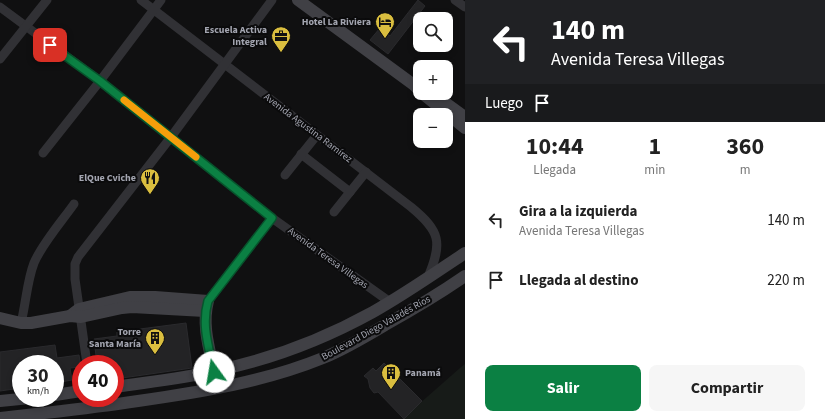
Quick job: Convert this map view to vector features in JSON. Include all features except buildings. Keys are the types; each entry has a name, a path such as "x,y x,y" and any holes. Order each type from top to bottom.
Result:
{"main road":[{"path":"298,0 413,85"},
{"path":"432,100 465,128"},
{"path":"440,100 465,117"},
{"name":"Boulevard Diego Valadés Ríos","path":"124,386 214,372 252,362 293,348 344,326 390,302 465,252"},
{"name":"Boulevard Diego Valadés Ríos","path":"0,418 171,397 217,389 295,369 328,356 404,315 465,276"},
{"path":"0,318 21,323 40,322 77,314 127,307 206,306 205,328 217,389"},
{"path":"0,401 12,400"}],"street":[{"path":"0,59 47,0"},
{"name":"Avenida Agustina Ramírez","path":"141,0 426,219 435,236 437,249 437,255 428,277"},
{"path":"43,153 161,0"},
{"path":"85,355 77,314 74,270 78,257 171,137 272,0"},
{"path":"455,0 465,7"},
{"name":"Avenida Teresa Villegas","path":"0,7 100,81 272,218 390,302"},
{"path":"285,176 317,135"},
{"path":"301,154 350,192"},
{"path":"334,212 366,172"},
{"path":"21,323 35,261 42,248 74,204"},
{"path":"206,306 272,218"}],"shaded area":[{"path":"465,364 465,419 402,419 460,368"}],"slow traffic":[{"path":"124,100 196,157"}],"place":[{"name":"Hotel La Riviera","path":"385,39"},
{"name":"Escuela Activa Integral","path":"281,53"},
{"name":"ElQue Cviche","path":"150,195"},
{"name":"Torre Santa María","path":"155,355"},
{"name":"Panamá","path":"391,390"}],"route":[{"path":"50,45 100,81 272,218 208,301 204,318 207,342 214,372"}]}
